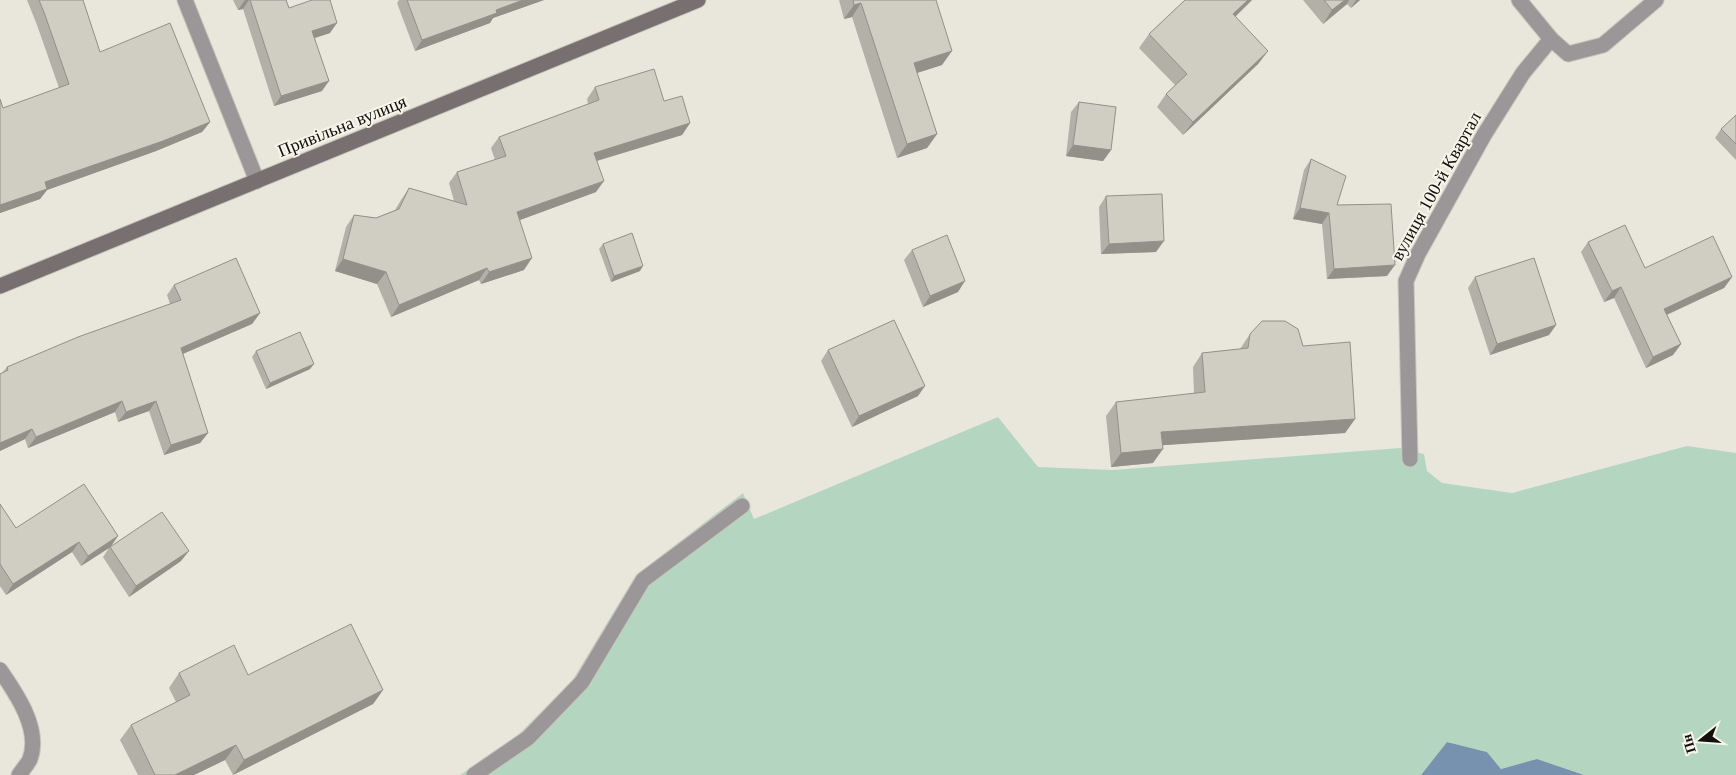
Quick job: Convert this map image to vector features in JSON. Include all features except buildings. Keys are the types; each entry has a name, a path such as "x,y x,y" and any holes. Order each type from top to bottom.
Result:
{"street":[{"path":"185,0 257,181"},
{"name":"Привільна вулиця","path":"0,286 698,0"},
{"path":"1518,0 1551,39 1568,54 1603,45 1656,0"},
{"name":"вулиця 100-й Квартал","path":"1410,458 1406,281 1418,254 1484,134 1524,73 1551,39"},
{"path":"474,775 528,738 582,682 643,580 742,506"},
{"path":"0,670 20,697 32,735 30,759 19,775"}],"green space":[{"path":"998,417 1038,467 1113,470 1400,448 1424,454 1427,471 1442,483 1512,493 1687,446 1736,453 1736,775 1584,775 1537,759 1501,769 1487,752 1447,742 1421,775 460,775 514,739 572,681 636,575 743,493 754,519"}],"water":[{"path":"1447,742 1487,752 1501,769 1537,759 1584,775 1421,775"}]}
